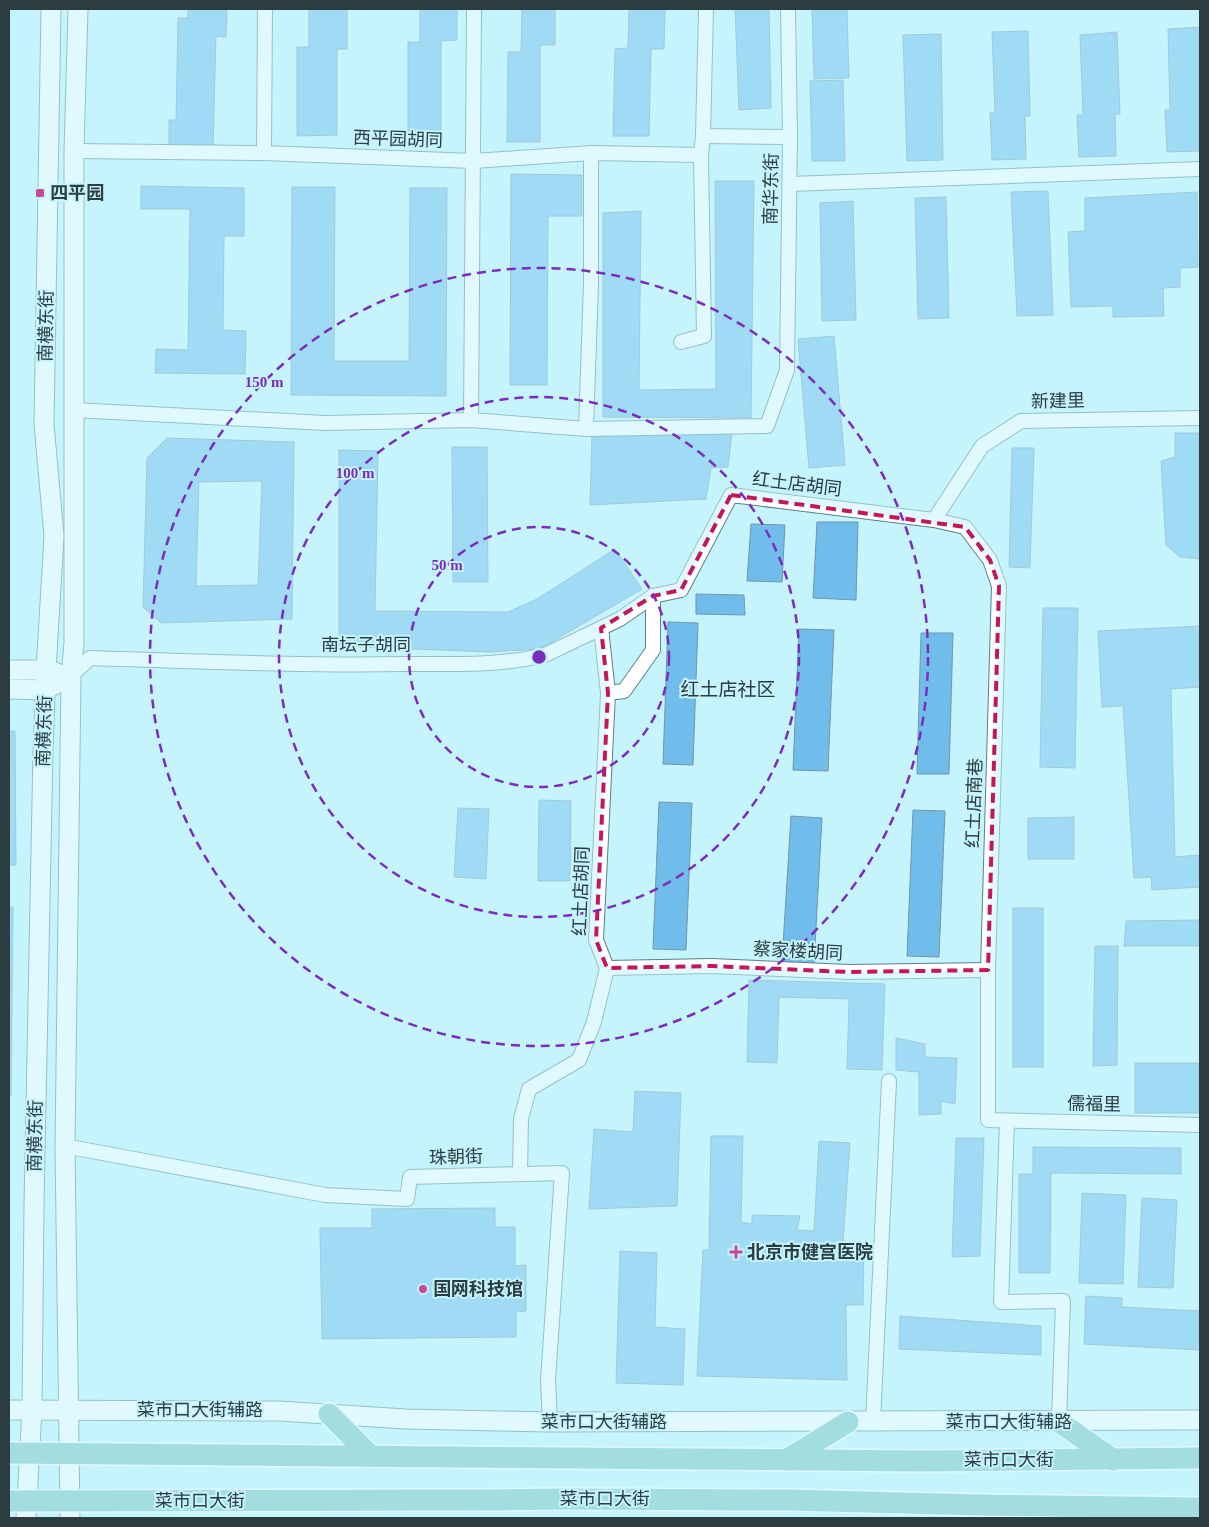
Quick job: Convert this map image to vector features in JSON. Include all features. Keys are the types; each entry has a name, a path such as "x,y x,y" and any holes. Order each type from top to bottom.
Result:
{"main road":[{"name":"南横东街","path":"20,1507 30,1453 32,1410 34,1195 45,690 54,536 44,424 51,9"},
{"name":"南横东街","path":"69,1509 65,1146 71,676 74,643 74,151 78,9"},
{"path":"9,670 46,670 71,676"},
{"path":"9,689 45,690 71,676"},
{"name":"菜市口大街辅路","path":"9,1410 279,1411 406,1419 550,1422 1059,1422 1200,1420"},
{"path":"329,1414 370,1455"},
{"path":"786,1460 848,1422"},
{"path":"1059,1422 1114,1460"},
{"name":"菜市口大街","path":"9,1453 786,1460 1114,1460 1200,1458"},
{"name":"菜市口大街","path":"20,1507 69,1509 566,1499 789,1500 1200,1508"}],"street":[{"path":"264,153 265,9"},
{"path":"471,420 474,9"},
{"path":"681,342 704,336 701,155 706,9"},
{"name":"南华东街","path":"586,429 767,426 787,370 790,184 788,9"},
{"path":"703,136 790,137"},
{"name":"西平园胡同","path":"74,151 264,153 474,161 591,153 701,155"},
{"path":"74,410 325,423 471,420 586,429 591,283 591,153"},
{"path":"790,184 1200,169"},
{"name":"新建里","path":"934,520 982,446 1021,421 1200,418"},
{"name":"红土店胡同","path":"653,596 681,590 731,495 934,520"},
{"name":"红土店南巷","path":"934,520 965,527 990,560 999,586 988,970 988,1120"},
{"path":"608,694 624,692 653,650 653,596"},
{"name":"南坛子胡同","path":"71,676 90,658 343,665 474,664 533,659 545,656 620,619 653,596"},
{"name":"红土店胡同","path":"601,628 608,694 596,940 606,968"},
{"name":"蔡家楼胡同","path":"606,968 712,966 850,972 988,970"},
{"path":"520,1174 521,1119 529,1090 579,1060 594,1022 606,968"},
{"path":"873,1422 889,1081"},
{"name":"儒福里","path":"988,1120 1200,1125"},
{"path":"1007,1121 1001,1302 1063,1301 1059,1422"},
{"name":"珠朝街","path":"65,1146 325,1195 407,1199 410,1177 562,1172 548,1381 550,1422"}],"highlighted area":[{"path":"731,495 965,527 990,560 999,586 988,970 849,972 712,966 607,968 596,940 608,693 601,628 653,596 681,590"}],"building":[{"path":"188,9 227,9 226,37 216,36 213,148 169,147 169,120 176,120 178,18 188,18"},
{"path":"309,9 347,9 347,49 337,49 337,135 297,136 297,47 309,47"},
{"path":"420,9 457,9 457,40 441,41 441,130 408,131 408,42 420,42"},
{"path":"522,9 555,9 555,45 540,45 540,142 507,142 508,52 521,52"},
{"path":"629,9 665,9 664,49 651,49 649,136 613,136 615,49 628,48"},
{"path":"735,9 769,9 771,108 739,110"},
{"path":"812,9 847,9 849,78 814,79"},
{"path":"1200,27 1200,151 1167,152 1165,110 1170,110 1168,29"},
{"path":"1028,31 1030,116 1025,116 1026,159 992,160 990,113 995,113 992,32"},
{"path":"1117,32 1120,114 1115,114 1116,156 1079,157 1077,115 1083,115 1080,35"},
{"path":"941,34 943,160 907,161 903,35"},
{"path":"843,80 845,161 812,161 810,81"},
{"path":"511,174 582,175 582,216 548,216 547,385 510,385"},
{"path":"715,181 754,181 751,418 603,417 603,213 641,211 639,390 716,389"},
{"path":"141,186 244,188 244,236 224,236 223,330 246,331 245,374 155,373 156,349 188,350 190,209 141,209"},
{"path":"292,187 335,187 334,361 409,361 410,188 447,188 446,396 291,395"},
{"path":"1048,191 1053,315 1017,316 1011,192"},
{"path":"1197,192 1198,267 1180,268 1180,287 1163,288 1164,316 1113,317 1113,306 1071,307 1068,232 1085,231 1085,198"},
{"path":"946,197 949,318 918,319 915,198"},
{"path":"853,201 856,320 822,321 820,203"},
{"path":"834,336 845,465 809,468 798,339"},
{"path":"732,432 728,467 711,468 706,499 590,505 592,435"},
{"path":"1175,433 1200,433 1200,559 1180,557 1166,545 1161,461 1175,457"},
{"path":"167,438 294,442 292,619 161,623 143,607 147,458","holes":["262,481 258,585 196,586 199,482"]},
{"path":"452,447 487,447 488,582 453,582"},
{"path":"1012,448 1034,448 1030,568 1009,567"},
{"path":"339,450 378,451 375,611 508,612 537,599 615,549 642,589 540,649 490,652 339,646"},
{"path":"817,522 858,522 856,600 813,598"},
{"path":"751,524 785,525 782,582 747,581"},
{"path":"696,594 744,595 745,615 696,614"},
{"path":"1043,608 1078,608 1075,768 1040,767"},
{"path":"668,622 698,623 693,765 663,764"},
{"path":"1200,626 1200,687 1171,689 1175,857 1200,855 1200,887 1152,890 1151,877 1134,878 1123,706 1102,707 1098,631"},
{"path":"799,629 834,630 828,771 793,770"},
{"path":"921,633 953,633 949,774 917,774"},
{"path":"9,731 15,731 16,865 9,865"},
{"path":"539,800 571,801 570,881 538,881"},
{"path":"659,802 692,803 686,950 653,949"},
{"path":"458,808 489,809 486,879 454,877"},
{"path":"913,810 945,811 939,957 907,956"},
{"path":"791,816 822,818 814,964 782,962"},
{"path":"1074,817 1074,859 1028,859 1028,818"},
{"path":"9,907 13,907 11,1096 9,1096"},
{"path":"1013,908 1043,908 1043,1067 1013,1067"},
{"path":"1200,920 1200,946 1124,946 1126,921"},
{"path":"1095,946 1118,946 1117,1065 1093,1066"},
{"path":"749,980 885,984 882,1070 847,1069 849,999 779,997 777,1063 747,1062"},
{"path":"896,1038 925,1044 925,1057 957,1058 955,1104 941,1101 941,1114 919,1115 919,1072 896,1070"},
{"path":"1135,1063 1200,1063 1200,1113 1135,1113"},
{"path":"635,1091 681,1093 677,1206 589,1209 594,1129 633,1132"},
{"path":"711,1136 743,1136 741,1222 752,1224 752,1215 800,1216 797,1230 814,1231 819,1141 850,1143 843,1241 864,1243 863,1305 846,1305 847,1380 697,1376 703,1250 709,1250"},
{"path":"956,1138 984,1138 980,1256 952,1257"},
{"path":"1033,1147 1181,1148 1181,1174 1051,1173 1050,1273 1019,1273 1019,1174 1033,1174"},
{"path":"1082,1193 1126,1195 1123,1284 1079,1283"},
{"path":"1142,1198 1177,1200 1173,1288 1138,1287"},
{"name":"国网科技馆","path":"495,1208 495,1227 515,1227 515,1266 526,1265 526,1311 516,1312 516,1337 322,1339 320,1228 372,1228 372,1209"},
{"path":"620,1251 657,1253 655,1327 685,1329 683,1385 616,1383"},
{"path":"1086,1296 1122,1298 1122,1307 1200,1311 1200,1350 1084,1344"},
{"path":"900,1316 1041,1326 1041,1355 899,1349"}],"place":[{"name":"四平园","path":"40,193"},
{"name":"北京市健宫医院","path":"736,1252"},
{"name":"国网科技馆","path":"423,1289"}],"district":[{"name":"红土店社区","path":"728,689"}]}
